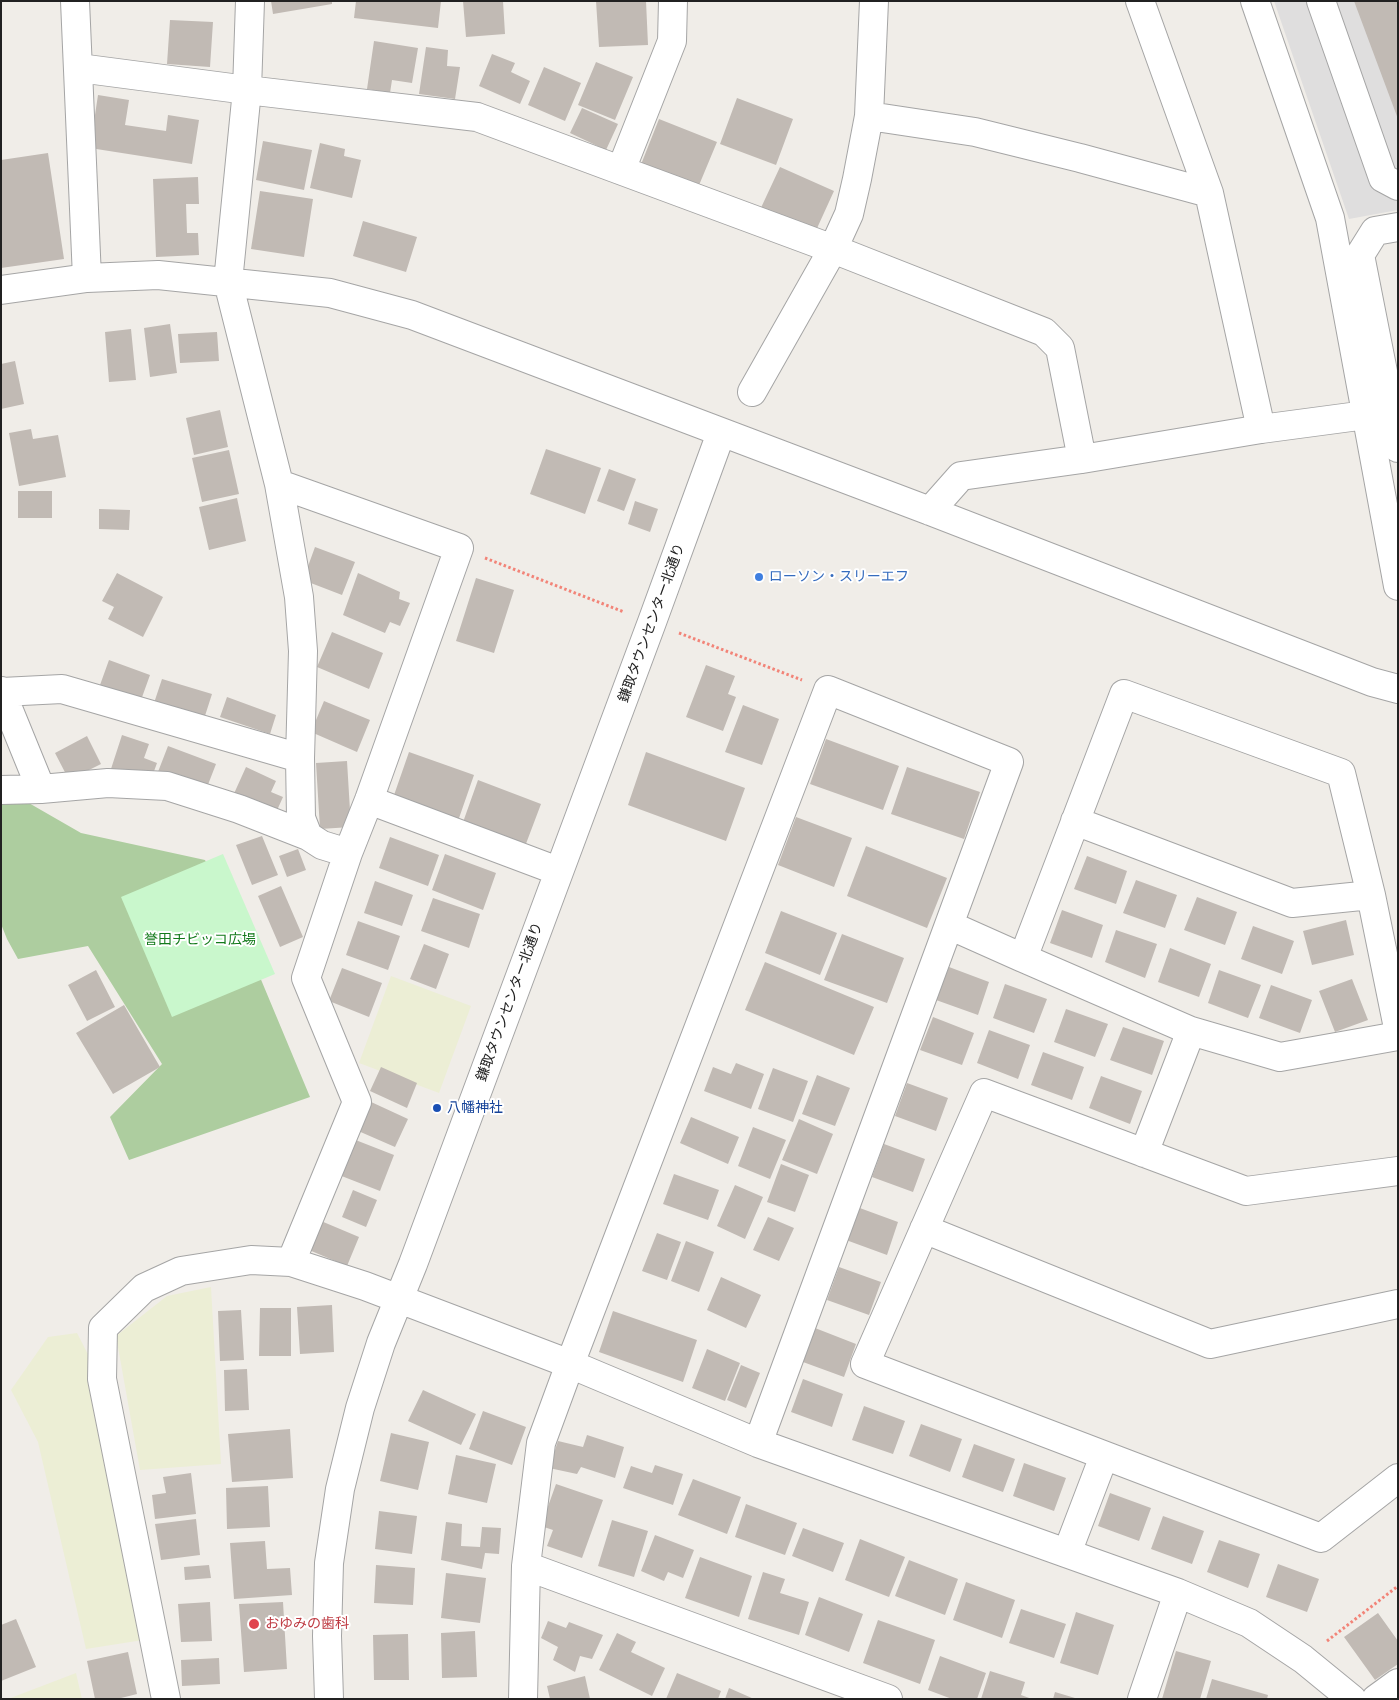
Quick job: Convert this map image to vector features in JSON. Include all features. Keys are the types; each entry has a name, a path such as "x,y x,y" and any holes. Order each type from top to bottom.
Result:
{"street":[{"path":"74,1 79,68 87,278"},
{"path":"250,1 247,90 228,282 279,484 299,597 303,651 300,758 301,818 308,836"},
{"path":"621,170 672,41 672,1"},
{"path":"752,392 833,249 849,214 869,116 874,1"},
{"path":"1140,1 1209,193 1261,429"},
{"path":"1255,1 1330,218 1398,448"},
{"path":"1321,1 1383,178 1398,186"},
{"path":"79,68 477,117 833,249 1044,332 1060,348 1082,459"},
{"path":"869,116 976,132 1209,193"},
{"path":"1398,228 1375,231 1360,255 1385,409 1398,586"},
{"path":"1,290 87,278 158,275 330,293 412,315 930,511 1363,679 1398,690"},
{"path":"930,511 961,476 1082,459 1385,409"},
{"name":"鎌取タウンセンター北通り","path":"329,1698 327,1636 329,1563 340,1489 360,1408 381,1343 652,622 721,433"},
{"path":"279,484 458,548 370,800 348,853 306,978 357,1102 291,1262"},
{"path":"41,789 2,692 62,689 300,758"},
{"path":"523,1699 526,1566 541,1442 828,690 1009,762 758,1443"},
{"path":"1023,958 1124,694 1342,774 1371,896 1398,1028"},
{"path":"1,790 108,784 167,786 238,809 308,836 322,845 348,853"},
{"path":"370,800 558,871"},
{"path":"1076,821 1292,903 1371,896"},
{"path":"949,926 1191,1031 1280,1057 1398,1036"},
{"path":"1144,1153 1191,1031"},
{"path":"1398,1171 1246,1191 984,1093 865,1364 1321,1538 1398,1478"},
{"path":"924,1229 1210,1344 1398,1304"},
{"path":"166,1699 102,1379 103,1328 144,1288 181,1271 250,1260 291,1262 366,1286 570,1364 758,1443 1178,1593 1249,1623 1303,1659 1352,1699"},
{"path":"1067,1553 1104,1456"},
{"path":"526,1566 888,1699"},
{"path":"1142,1699 1178,1593"},
{"path":"1376,1699 1398,1683"},
{"path":"308,1699 329,1698"}],"path":[{"path":"1303,1659 1398,1586"}],"shaded area":[{"path":"1274,1 1398,1 1398,210 1349,219"}],"green space":[{"path":"1,787 81,833 205,860 257,970 310,1097 129,1160 110,1117 162,1064 88,946 18,959 1,924"},
{"name":"誉田チビッコ広場","path":"223,854 275,974 172,1017 121,897"},
{"path":"391,976 471,1006 439,1093 359,1063"},
{"path":"211,1287 221,1464 140,1470 116,1336 167,1296"},
{"path":"77,1333 93,1364 88,1381 143,1640 86,1649 38,1442 11,1390 48,1337"},
{"path":"76,1673 82,1699 8,1699"}],"building":[{"path":"271,1 332,1 332,4 273,14"},
{"path":"356,1 441,1 438,28 354,18"},
{"path":"463,1 503,1 505,34 466,37"},
{"path":"596,1 646,1 648,45 599,47"},
{"path":"1354,1 1398,1 1398,119"},
{"path":"170,20 213,22 210,67 167,64"},
{"path":"374,41 418,48 412,83 392,80 390,93 367,89"},
{"path":"426,47 448,50 447,66 460,67 455,99 419,94"},
{"path":"492,54 515,63 511,72 530,81 520,104 479,86"},
{"path":"596,62 633,77 615,120 578,105"},
{"path":"544,67 581,83 565,121 528,105"},
{"path":"98,95 129,100 125,125 166,131 168,115 199,120 192,164 90,148"},
{"path":"737,98 793,119 776,165 720,144"},
{"path":"582,108 618,124 606,150 570,133"},
{"path":"659,119 717,142 697,190 640,167"},
{"path":"263,141 312,150 304,190 256,180"},
{"path":"320,143 345,149 344,156 361,160 352,198 310,188"},
{"path":"48,153 64,259 1,268 1,160"},
{"path":"780,167 834,191 813,237 759,212"},
{"path":"198,177 199,204 186,204 187,233 198,233 199,255 156,257 153,179"},
{"path":"260,191 313,199 304,257 251,249"},
{"path":"363,221 417,237 406,272 353,256"},
{"path":"170,324 177,373 150,377 144,328"},
{"path":"131,329 136,380 109,382 105,332"},
{"path":"217,332 219,361 180,363 178,334"},
{"path":"15,361 24,404 1,409 1,364"},
{"path":"220,410 228,447 194,455 186,418"},
{"path":"31,429 33,439 58,435 66,477 19,486 9,433"},
{"path":"546,449 601,468 585,514 530,494"},
{"path":"229,450 239,494 202,502 192,458"},
{"path":"609,469 636,479 624,511 597,501"},
{"path":"18,491 52,491 52,518 18,518"},
{"path":"237,498 246,541 209,550 199,507"},
{"path":"635,501 658,509 650,532 628,524"},
{"path":"99,509 130,510 129,530 99,529"},
{"path":"315,547 355,562 342,595 303,580"},
{"path":"117,573 163,597 143,637 108,619 114,607 102,601"},
{"path":"358,573 400,592 399,599 410,603 400,626 390,622 385,633 343,615"},
{"path":"476,578 514,590 494,653 456,641"},
{"path":"332,632 383,653 369,689 317,667"},
{"path":"109,660 150,675 141,700 100,685"},
{"path":"706,665 735,676 728,694 736,697 723,731 686,717"},
{"path":"162,679 212,694 203,722 153,706"},
{"path":"227,697 276,715 270,734 220,717"},
{"path":"324,701 370,720 357,752 311,732"},
{"path":"743,705 779,719 762,765 725,752"},
{"path":"122,735 149,744 144,758 157,763 149,785 110,772"},
{"path":"87,736 101,764 69,780 55,753"},
{"path":"826,739 899,766 883,810 810,784"},
{"path":"168,746 216,764 204,795 156,777"},
{"path":"409,752 474,775 458,821 393,798"},
{"path":"646,752 745,788 726,841 628,805"},
{"path":"347,761 351,827 320,829 316,763"},
{"path":"246,767 276,781 271,792 283,797 274,817 232,798"},
{"path":"907,767 980,792 964,839 891,814"},
{"path":"478,780 541,804 524,849 462,825"},
{"path":"796,817 852,838 834,887 778,865"},
{"path":"262,836 278,875 252,885 236,845"},
{"path":"390,837 439,855 428,886 379,868"},
{"path":"866,846 947,878 927,928 847,896"},
{"path":"298,849 306,870 287,877 279,856"},
{"path":"445,854 496,873 483,910 432,890"},
{"path":"1087,856 1127,871 1116,904 1074,889"},
{"path":"1136,880 1177,895 1165,928 1123,913"},
{"path":"375,881 413,895 402,926 364,913"},
{"path":"281,886 303,937 280,947 258,896"},
{"path":"1197,897 1237,912 1225,945 1184,930"},
{"path":"433,898 480,914 469,948 421,931"},
{"path":"1062,910 1103,925 1092,958 1050,943"},
{"path":"781,911 837,933 820,975 765,953"},
{"path":"1346,920 1354,955 1312,965 1303,931"},
{"path":"358,921 400,936 388,970 346,955"},
{"path":"1253,926 1294,941 1282,974 1241,959"},
{"path":"1116,930 1157,944 1145,978 1105,962"},
{"path":"842,934 904,958 887,1003 824,980"},
{"path":"424,944 449,954 436,989 410,979"},
{"path":"1170,948 1211,964 1199,997 1158,982"},
{"path":"765,962 874,1007 854,1055 745,1010"},
{"path":"949,967 989,982 978,1015 936,1000"},
{"path":"342,968 382,983 369,1017 329,1001"},
{"path":"96,970 115,1007 87,1021 68,985"},
{"path":"1219,970 1261,985 1248,1018 1208,1003"},
{"path":"1352,979 1368,1020 1335,1032 1319,991"},
{"path":"1005,984 1047,999 1034,1033 993,1018"},
{"path":"1271,985 1312,1000 1300,1033 1259,1018"},
{"path":"124,1005 160,1067 113,1094 76,1033"},
{"path":"1066,1009 1108,1024 1095,1057 1054,1042"},
{"path":"933,1017 974,1033 962,1065 920,1050"},
{"path":"1123,1027 1164,1041 1152,1075 1110,1060"},
{"path":"989,1030 1030,1045 1018,1079 977,1063"},
{"path":"1043,1052 1084,1067 1072,1100 1031,1085"},
{"path":"736,1063 764,1074 751,1109 704,1091 713,1067 731,1074"},
{"path":"381,1067 417,1083 407,1108 370,1091"},
{"path":"773,1068 808,1081 793,1122 758,1109"},
{"path":"817,1075 850,1088 835,1126 802,1114"},
{"path":"1101,1076 1142,1091 1130,1124 1089,1108"},
{"path":"907,1083 948,1098 936,1131 895,1116"},
{"path":"369,1101 408,1119 395,1147 356,1130"},
{"path":"691,1117 739,1137 728,1164 680,1143"},
{"path":"799,1119 833,1134 817,1174 782,1160"},
{"path":"753,1127 786,1140 770,1179 738,1166"},
{"path":"353,1139 394,1155 380,1191 339,1175"},
{"path":"884,1144 925,1159 913,1192 872,1177"},
{"path":"781,1164 809,1175 795,1212 767,1202"},
{"path":"674,1174 719,1190 708,1220 663,1204"},
{"path":"735,1185 763,1197 745,1239 717,1226"},
{"path":"353,1190 377,1200 366,1227 342,1217"},
{"path":"857,1207 898,1222 887,1255 846,1240"},
{"path":"768,1217 794,1228 779,1261 753,1250"},
{"path":"321,1221 359,1237 347,1266 309,1250"},
{"path":"657,1233 681,1242 667,1280 642,1271"},
{"path":"686,1241 714,1252 699,1292 671,1281"},
{"path":"839,1267 881,1282 869,1315 827,1300"},
{"path":"721,1277 761,1295 746,1328 707,1310"},
{"path":"332,1305 334,1352 300,1354 297,1307"},
{"path":"260,1308 291,1308 291,1356 259,1356"},
{"path":"241,1310 244,1360 220,1361 218,1311"},
{"path":"613,1311 697,1340 683,1382 599,1352"},
{"path":"815,1328 856,1344 844,1377 803,1362"},
{"path":"707,1349 740,1363 725,1401 692,1388"},
{"path":"741,1365 760,1373 746,1408 727,1400"},
{"path":"247,1369 249,1410 225,1411 224,1370"},
{"path":"803,1379 843,1394 832,1427 791,1412"},
{"path":"423,1390 476,1414 461,1445 408,1421"},
{"path":"864,1406 905,1421 893,1454 852,1440"},
{"path":"483,1411 526,1427 512,1465 469,1449"},
{"path":"921,1424 962,1439 950,1472 909,1456"},
{"path":"290,1429 293,1478 232,1482 228,1434"},
{"path":"391,1433 429,1442 418,1490 380,1481"},
{"path":"587,1435 624,1447 615,1478 581,1467 577,1474 549,1468 558,1441 583,1447"},
{"path":"974,1444 1015,1459 1003,1492 962,1477"},
{"path":"456,1455 496,1464 487,1503 448,1494"},
{"path":"1024,1463 1066,1478 1054,1511 1013,1496"},
{"path":"655,1465 683,1474 673,1505 623,1488 631,1466 652,1473"},
{"path":"191,1473 196,1514 155,1519 152,1495 166,1493 163,1477"},
{"path":"693,1479 741,1497 727,1534 678,1515"},
{"path":"556,1484 603,1500 582,1558 547,1546 553,1530 541,1526"},
{"path":"268,1486 270,1527 227,1529 226,1488"},
{"path":"1110,1493 1151,1508 1139,1541 1098,1526"},
{"path":"746,1504 797,1523 785,1555 735,1537"},
{"path":"379,1511 417,1516 412,1554 375,1549"},
{"path":"1163,1516 1204,1531 1192,1564 1151,1549"},
{"path":"196,1519 200,1555 161,1560 155,1524"},
{"path":"612,1520 648,1531 634,1577 598,1566"},
{"path":"446,1522 462,1524 461,1546 480,1547 482,1527 501,1528 499,1554 485,1553 482,1569 441,1560"},
{"path":"803,1528 844,1543 833,1572 792,1556"},
{"path":"655,1535 694,1550 683,1578 668,1572 664,1581 641,1571"},
{"path":"860,1539 905,1557 889,1597 845,1580"},
{"path":"1219,1540 1260,1554 1248,1588 1207,1572"},
{"path":"265,1541 267,1569 290,1568 292,1595 234,1599 230,1543"},
{"path":"700,1557 752,1576 739,1617 685,1598"},
{"path":"909,1560 958,1579 945,1615 895,1596"},
{"path":"1278,1564 1319,1579 1307,1612 1266,1597"},
{"path":"209,1565 211,1578 185,1580 184,1567"},
{"path":"376,1565 415,1568 413,1605 374,1603"},
{"path":"763,1572 785,1579 780,1593 809,1602 799,1635 748,1619"},
{"path":"446,1573 486,1578 480,1623 441,1618"},
{"path":"966,1582 1015,1600 1002,1638 953,1620"},
{"path":"819,1597 863,1614 849,1652 805,1635"},
{"path":"210,1602 212,1641 181,1642 178,1604"},
{"path":"283,1602 287,1669 244,1672 239,1604"},
{"path":"1021,1609 1066,1624 1054,1658 1009,1643"},
{"path":"1076,1612 1114,1625 1098,1675 1060,1663"},
{"path":"1378,1613 1398,1641 1398,1664 1375,1680 1344,1637"},
{"path":"16,1619 36,1667 1,1681 1,1625"},
{"path":"878,1620 935,1640 920,1684 863,1663"},
{"path":"548,1621 566,1628 569,1622 603,1635 592,1659 580,1656 575,1672 553,1660 558,1647 541,1638"},
{"path":"475,1631 477,1677 442,1678 441,1633"},
{"path":"617,1633 636,1642 631,1652 665,1668 652,1696 599,1670"},
{"path":"408,1634 409,1680 374,1680 373,1635"},
{"path":"1176,1651 1211,1661 1200,1699 1162,1699"},
{"path":"128,1652 137,1694 117,1699 95,1699 87,1661"},
{"path":"940,1656 986,1673 977,1699 952,1699 928,1690"},
{"path":"219,1658 220,1684 182,1686 181,1660"},
{"path":"990,1671 1025,1682 1021,1695 1032,1699 981,1699"},
{"path":"677,1673 721,1691 718,1699 666,1699"},
{"path":"585,1676 590,1699 550,1699 547,1686"},
{"path":"1212,1679 1268,1695 1267,1699 1206,1699"},
{"path":"729,1688 754,1699 725,1699"},
{"path":"1055,1692 1075,1698 1075,1699 1053,1699"}],"place":[{"name":"ローソン・スリーエフ","path":"759,577"},
{"name":"八幡神社","path":"437,1108"},
{"name":"おゆみの歯科","path":"254,1624"}]}
